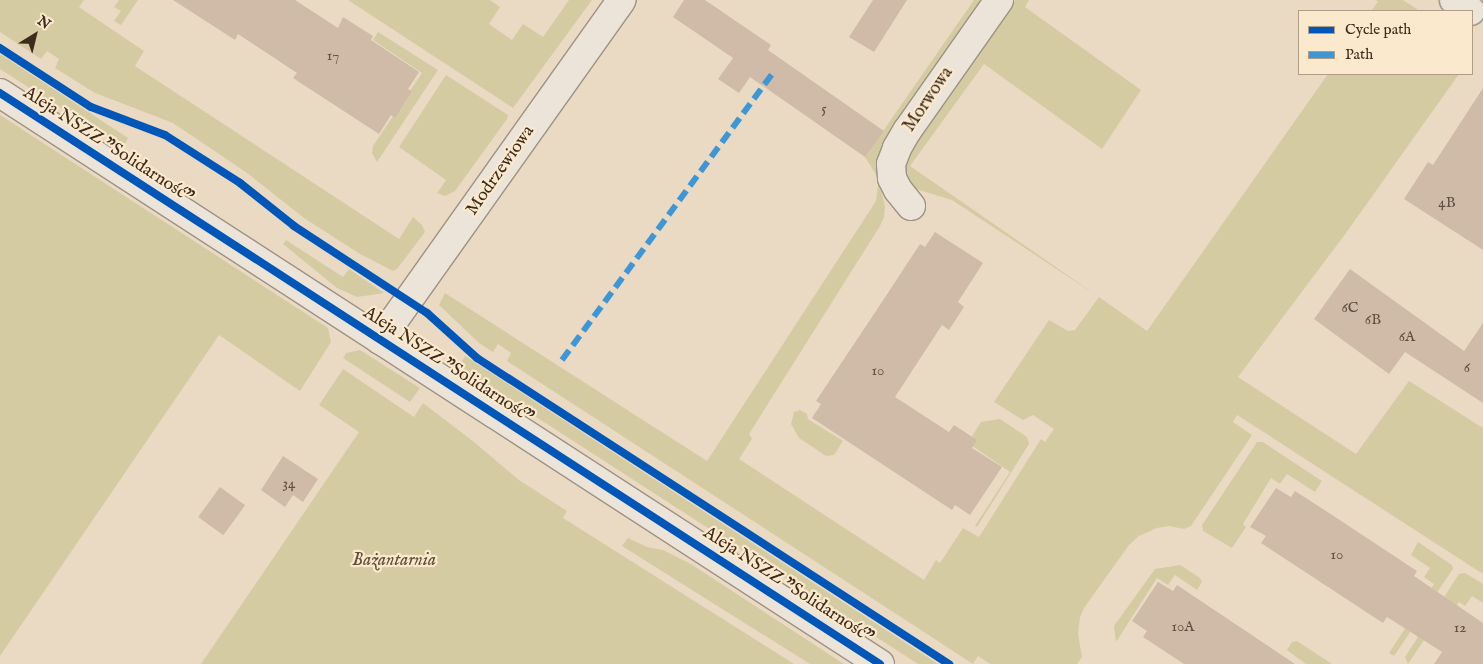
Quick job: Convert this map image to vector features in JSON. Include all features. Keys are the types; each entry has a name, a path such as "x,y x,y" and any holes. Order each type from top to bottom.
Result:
{"street":[{"name":"Modrzewiowa","path":"380,340 622,0"},
{"name":"Morwowa","path":"911,206 898,190 892,178 891,164 897,148 998,0"},
{"path":"1454,0 1468,10"},
{"name":"Aleja NSZZ \"Solidarność\"","path":"0,93 880,664"}],"green space":[{"path":"0,0 84,0 79,7 144,51 135,66 399,239 413,217 422,225 425,232 397,269 393,271 360,254 304,218 247,173 173,123 95,93 55,68 59,59 47,51 41,59 0,32"},
{"path":"119,0 138,0 121,25 114,21 121,11 114,7"},
{"path":"348,0 490,0 500,7 489,24 512,40 523,24 543,37 569,0 592,0 513,108"},
{"path":"974,0 983,0 887,138 877,158 876,168 879,179 865,157"},
{"path":"1015,0 1029,0 1025,7 1141,90 1102,149 984,64 910,166 1099,297 952,200 916,189 910,183 904,169 912,145"},
{"path":"1376,0 1403,0 1418,10 1372,10 1378,2"},
{"path":"378,32 438,70 377,162 372,153 373,146 422,73 373,40"},
{"path":"0,54 128,138 125,144 87,125 0,69"},
{"path":"446,75 508,115 455,191 445,196 437,193 446,180 399,147"},
{"path":"1327,75 1458,75 1346,233 1238,377 1356,454 1409,381 1483,428 1483,574 1237,415 1233,422 1252,435 1191,526 1184,529 1169,526 1157,528 1139,536 1129,545 1084,608 1080,617 1078,634 1082,657 1077,664 990,664 978,656 973,664 507,361 511,353 498,344 493,352 479,343 439,305 445,293 707,461 876,201 879,179 885,207 884,217 880,226 749,434 752,439 739,459 924,580 936,560 940,563 963,528 979,537 1041,439 1045,442 1054,429 1033,415 1023,420 994,402 1049,320 1068,331 1075,330 1099,297 1147,331"},
{"path":"0,115 328,328 331,342 300,391 219,335 0,656"},
{"path":"286,240 343,277 349,269 384,293 357,297 337,288 283,244"},
{"path":"360,350 420,388 410,402 343,358 346,353"},
{"path":"465,356 938,664 918,664 459,367"},
{"name":"Bażantarnia","path":"343,369 414,417 423,403 519,480 567,511 563,518 794,664 201,664 359,432 319,405"},
{"path":"800,410 807,414 808,419 843,441 834,455 826,456 799,438 791,424 794,412"},
{"path":"1000,419 1027,437 1029,444 977,527 975,526 1010,472 968,443 981,422"},
{"path":"1257,442 1263,442 1322,481 1315,492 1287,474 1280,484 1271,478 1243,524 1246,527 1232,548 1203,531 1202,525"},
{"path":"628,538 647,547 663,550 691,564 844,664 810,664 622,546"},
{"path":"1418,542 1452,565 1453,569 1394,656 1389,653 1434,584 1424,577 1430,568 1411,555"},
{"path":"1180,565 1200,578 1202,582 1197,590 1175,575 1168,585 1157,578 1116,642 1114,626 1155,569"},
{"path":"1465,573 1483,584 1483,603 1472,596 1465,606 1459,602 1454,609 1447,606 1408,664 1405,657 1459,574"},
{"path":"1297,641 1332,664 1306,664 1287,650 1292,642"}],"building":[{"path":"173,0 295,0 338,28 343,17 373,36 371,40 419,72 408,89 412,91 395,118 391,115 379,134 293,78 297,73 238,34 235,40"},
{"path":"684,0 705,0 771,45 768,50 884,131 865,157 750,77 739,93 718,79 733,58 673,17"},
{"path":"873,0 907,0 874,52 849,37"},
{"path":"1483,88 1483,250 1404,199 1428,162 1433,165"},
{"path":"935,232 983,263 958,302 964,307 949,330 942,325 895,397 949,432 954,425 977,440 972,448 1002,467 970,515 955,505 952,510 812,418 821,404 816,401 920,244 925,247"},
{"path":"1350,269 1464,351 1483,323 1483,403 1405,352 1389,374 1314,319"},
{"path":"283,456 318,479 303,502 293,495 285,507 261,490"},
{"path":"220,487 245,505 223,535 198,517"},
{"path":"1276,488 1291,497 1295,491 1326,511 1417,571 1414,576 1483,623 1483,664 1434,664 1442,652 1387,617 1383,623 1261,543 1266,536 1250,527"},
{"path":"1158,582 1173,591 1177,585 1295,664 1184,664 1143,637 1147,631 1132,621"}],"marked path":[{"path":"562,360 774,71"}],"cycle path":[{"path":"0,48 91,107 165,135 240,183 294,226 427,313 477,358 949,664"},
{"path":"0,93 880,664"}]}
